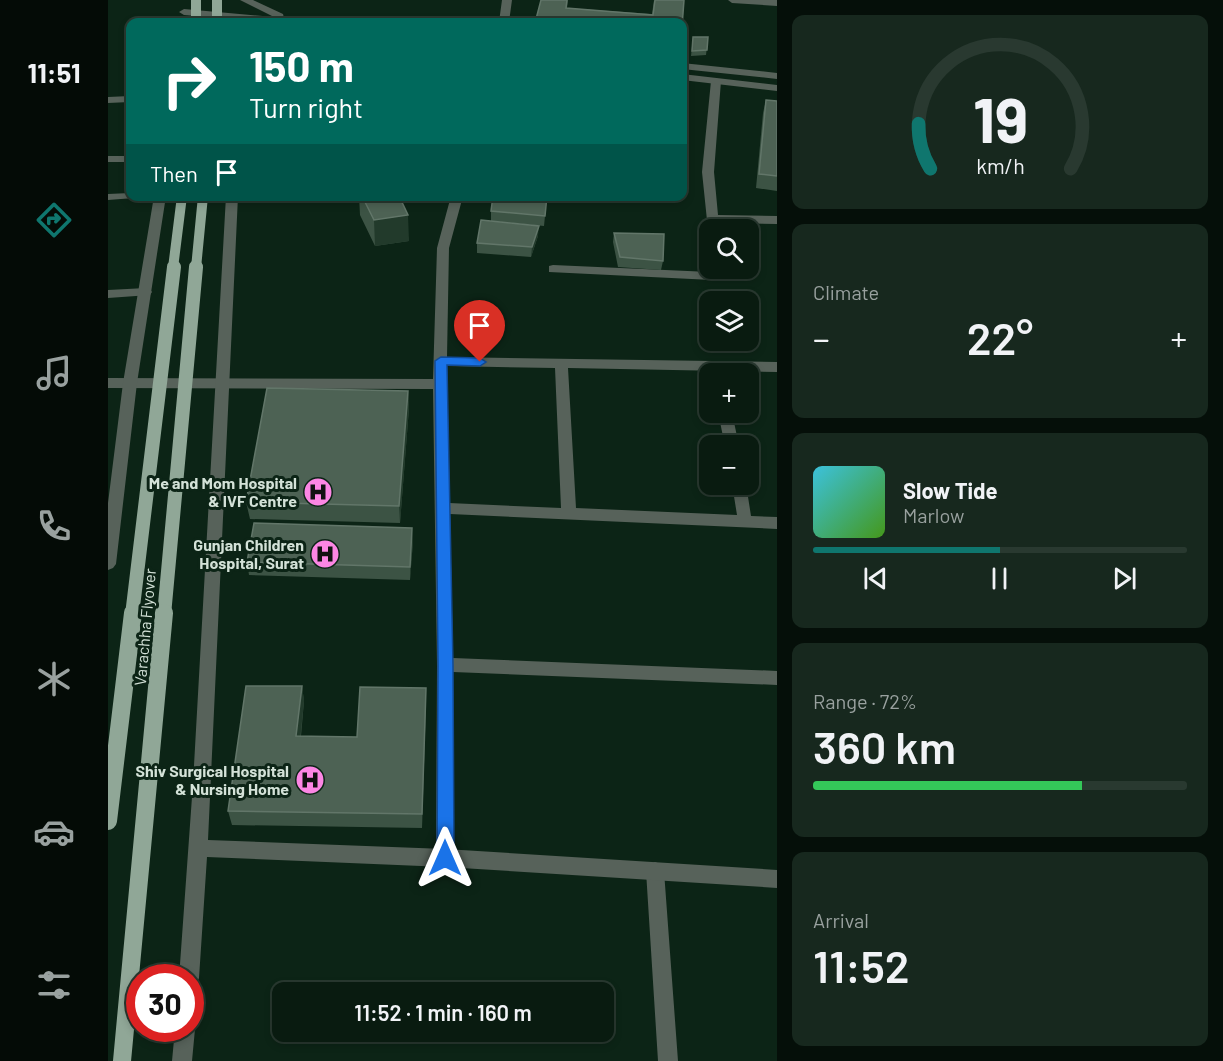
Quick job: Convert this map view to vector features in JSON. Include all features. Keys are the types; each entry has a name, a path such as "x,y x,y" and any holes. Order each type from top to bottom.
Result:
{"main road":[{"path":"196,0 196,18"},
{"path":"217,0 217,18"},
{"name":"Varachha Flyover","path":"108,821 181,201"},
{"name":"Varachha Flyover","path":"122,1061 202,201"}],"street":[{"path":"184,0 183,17 202,18"},
{"path":"238,0 239,18"},
{"path":"245,0 287,18"},
{"path":"505,18 507,0"},
{"path":"687,67 777,76"},
{"path":"687,78 777,88"},
{"path":"713,219 708,172 716,81"},
{"path":"108,100 126,99"},
{"path":"108,159 126,159"},
{"path":"108,197 126,196"},
{"path":"108,564 111,519 130,383 159,201"},
{"path":"190,964 199,848 232,201"},
{"path":"445,858 446,665 440,384 442,248 456,201"},
{"path":"759,221 777,220"},
{"path":"553,269 699,275"},
{"path":"108,294 146,292"},
{"path":"441,361 777,367"},
{"path":"561,363 569,514"},
{"path":"108,383 440,384"},
{"path":"741,495 745,522"},
{"path":"441,508 777,523"},
{"path":"446,665 777,678"},
{"path":"199,848 445,858 777,879"},
{"path":"655,872 668,1061"},
{"path":"182,1061 183,1042"}],"lane":[{"path":"732,0 777,3"}],"building":[{"path":"541,0 567,0 566,8 653,15 655,0 684,0 683,18 536,18"},
{"path":"693,37 708,37 707,50 692,51"},
{"path":"766,100 777,101 777,176 759,174"},
{"path":"364,201 401,201 408,215 374,220"},
{"path":"492,201 546,201 545,216 491,211"},
{"path":"481,220 539,226 532,247 477,243"},
{"path":"614,233 664,234 663,261 620,257"},
{"path":"267,388 408,391 399,506 246,502"},
{"path":"254,523 412,528 410,567 247,562"},
{"path":"246,686 302,686 296,736 357,737 360,687 426,688 422,814 228,811"}],"place":[{"name":"Me and Mom Hospital & IVF Centre","path":"318,492"},
{"name":"Gunjan Children Hospital, Surat","path":"325,554"},
{"name":"Shiv Surgical Hospital & Nursing Home","path":"310,780"}],"route":[{"path":"445,858 446,665 441,508 441,361 480,362"}]}
